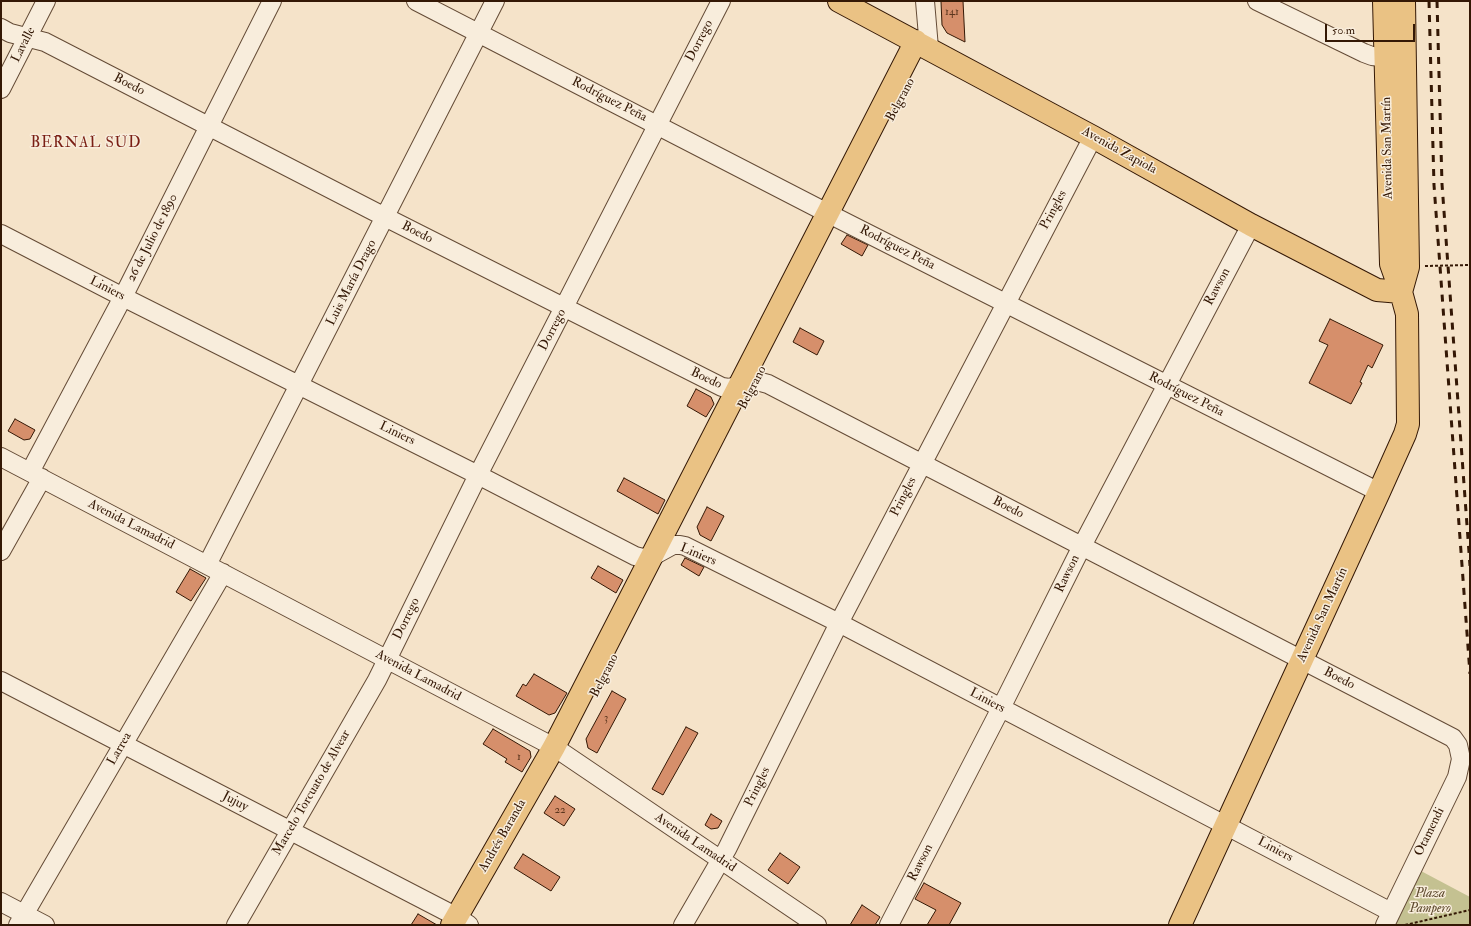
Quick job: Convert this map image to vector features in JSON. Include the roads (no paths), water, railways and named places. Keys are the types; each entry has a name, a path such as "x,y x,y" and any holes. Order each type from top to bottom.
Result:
{"main road":[{"name":"Avenida Zapiola","path":"839,1 922,44 1251,225 1377,290 1401,292"},
{"name":"Avenida San Martín","path":"1384,1 1395,58 1408,267 1401,292"},
{"name":"Avenida San Martín","path":"1180,925 1379,492 1408,424 1407,314 1391,264 1395,58 1404,1"},
{"name":"Belgrano","path":"559,751 653,556 748,383 922,44"},
{"name":"Belgrano","path":"559,751 673,545 748,383"},
{"name":"Andrés Baranda","path":"462,923 559,751"}],"street":[{"name":"Lavalle","path":"1,89 46,1"},
{"name":"26 de Julio de 1890","path":"1,551 36,475 123,297 272,1"},
{"name":"Rodríguez Peña","path":"416,1 656,125 1379,492"},
{"name":"Luis María Drago","path":"215,569 299,386 495,1"},
{"name":"Dorrego","path":"387,660 478,475 656,125 721,1"},
{"name":"Belgrano","path":"922,44 926,20 925,1"},
{"path":"1257,1 1364,53 1395,58"},
{"name":"Boedo","path":"1,28 10,33 45,42 564,308 722,387 729,388 748,383 768,384 1453,738"},
{"name":"Pringles","path":"683,925 721,861 839,623 921,463 1093,137"},
{"name":"Rawson","path":"889,925 1001,708 1082,546 1251,225"},
{"name":"Liniers","path":"1,234 636,556 643,558 653,556 673,545 685,546 839,623 1226,824 1388,918"},
{"name":"Avenida Lamadrid","path":"1,457 559,751 817,925"},
{"name":"Larrea","path":"21,920 123,743 215,569"},
{"name":"Marcelo Torcuato de Alvear","path":"236,925 387,660"},
{"name":"Jujuy","path":"1,681 123,743 462,923"},
{"name":"Otamendi","path":"1388,918 1457,777 1461,759 1458,745 1453,738"},
{"path":"1,902 21,920 45,925"}],"railway":[{"path":"1429,1 1434,185 1470,674"},
{"path":"1437,1 1442,184 1470,566"}],"district":[{"name":"BERNAL SUD","path":"86,144"}],"park label":[{"name":"Plaza Pampero","path":"1430,902"}]}
